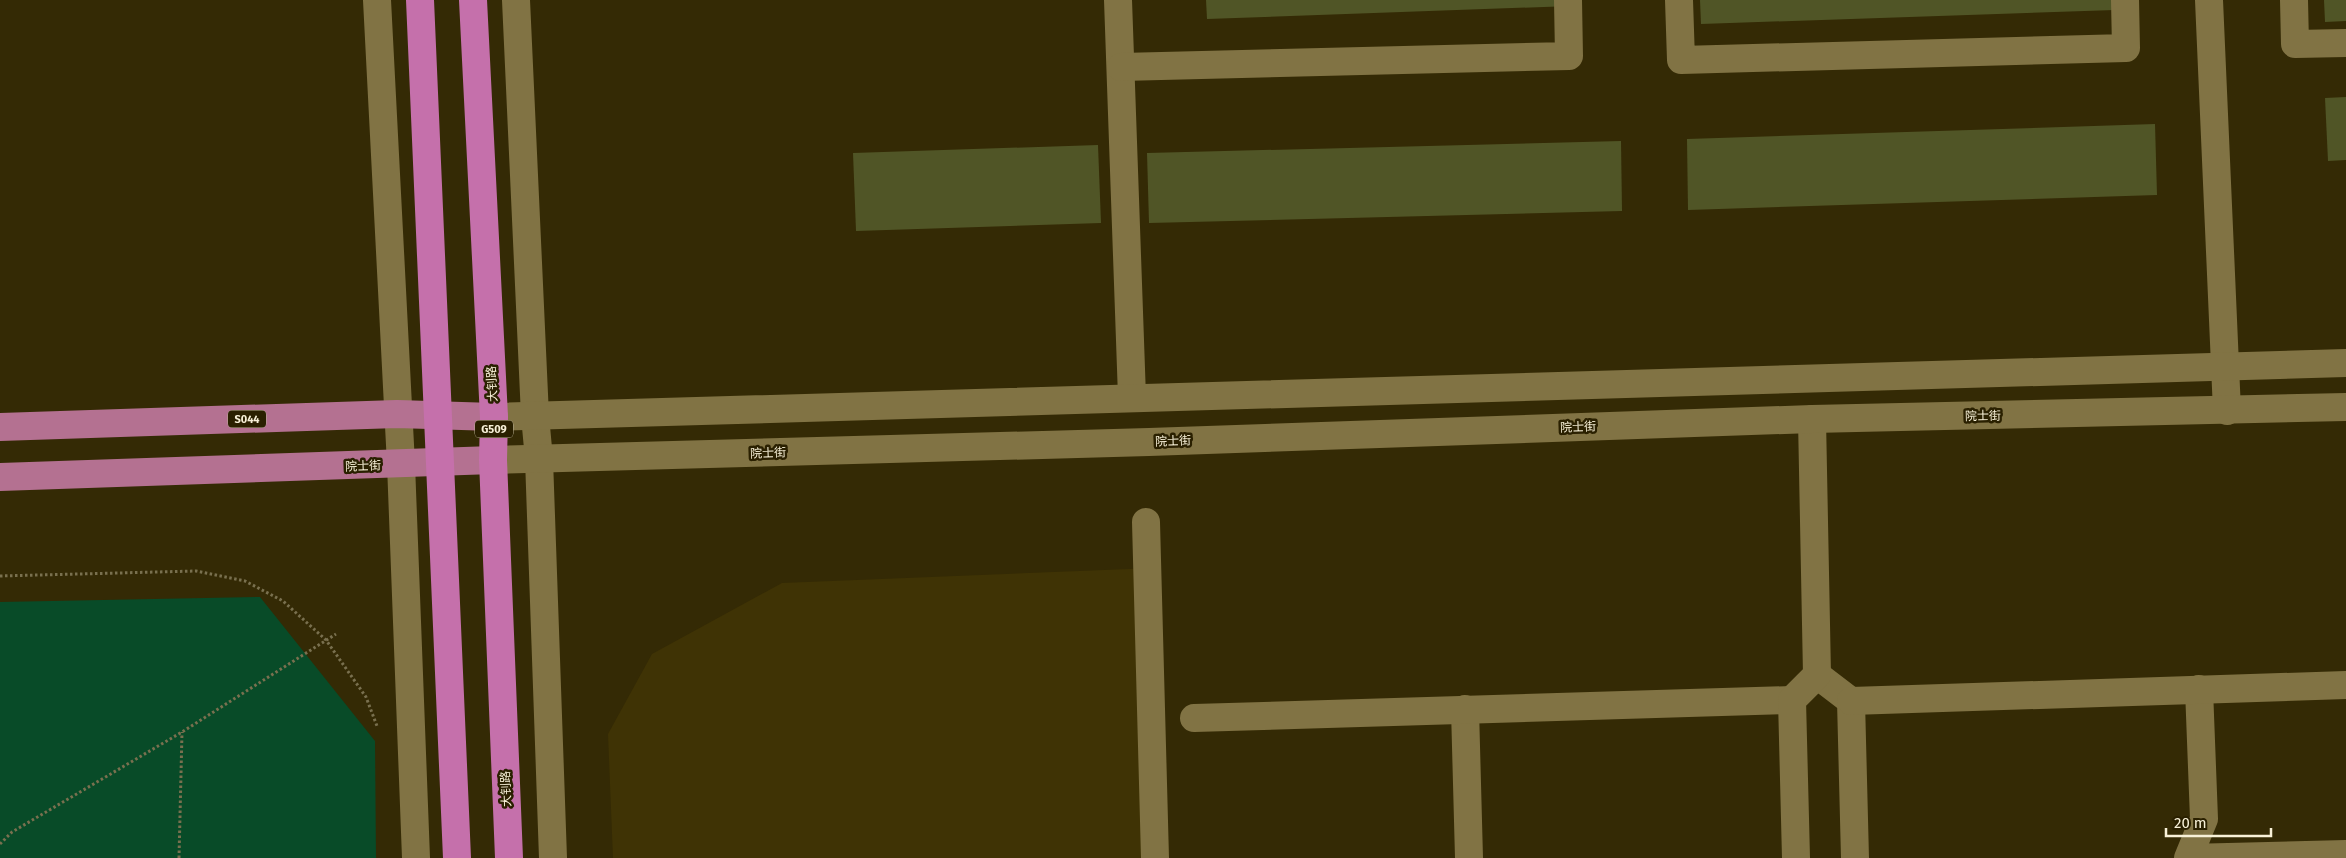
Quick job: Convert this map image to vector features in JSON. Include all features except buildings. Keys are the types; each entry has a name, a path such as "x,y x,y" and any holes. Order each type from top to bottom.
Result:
{"highway":[{"path":"420,0 441,463 456,858"},
{"name":"大钊路","path":"473,0 494,417 493,460 509,858"}],"main road":[{"name":"S044","path":"0,426 397,414 494,417"},
{"name":"院士街","path":"0,477 493,460"}],"street":[{"path":"377,0 401,464 416,858"},
{"path":"516,0 534,416 539,459 553,858"},
{"path":"1118,0 1132,397"},
{"path":"1121,67 1569,56 1568,0"},
{"path":"1679,0 1681,60 2126,48 2125,0"},
{"path":"2209,0 2227,411"},
{"path":"2294,0 2295,44 2346,42"},
{"path":"494,417 2346,363"},
{"name":"院士街","path":"493,460 1140,442 1812,419 2346,407"},
{"path":"1194,718 1792,700 1816,675 1812,419"},
{"path":"1146,522 1155,858"},
{"path":"1816,675 1851,701 2346,685"},
{"path":"2188,858 2204,818 2199,689"},
{"path":"1792,700 1796,858"},
{"path":"1851,701 1855,858"},
{"path":"1465,709 1469,858"},
{"path":"2182,858 2346,854"}],"path":[{"path":"0,576 196,571 245,582 283,601 326,640 366,697 378,728"},
{"path":"0,844 12,832 182,732 336,634"},
{"path":"179,858 182,732"}],"shaded area":[{"path":"1155,568 1169,858 613,858 608,734 652,654 782,583"}],"green space":[{"path":"260,597 375,741 376,858 0,858 0,602"}]}
